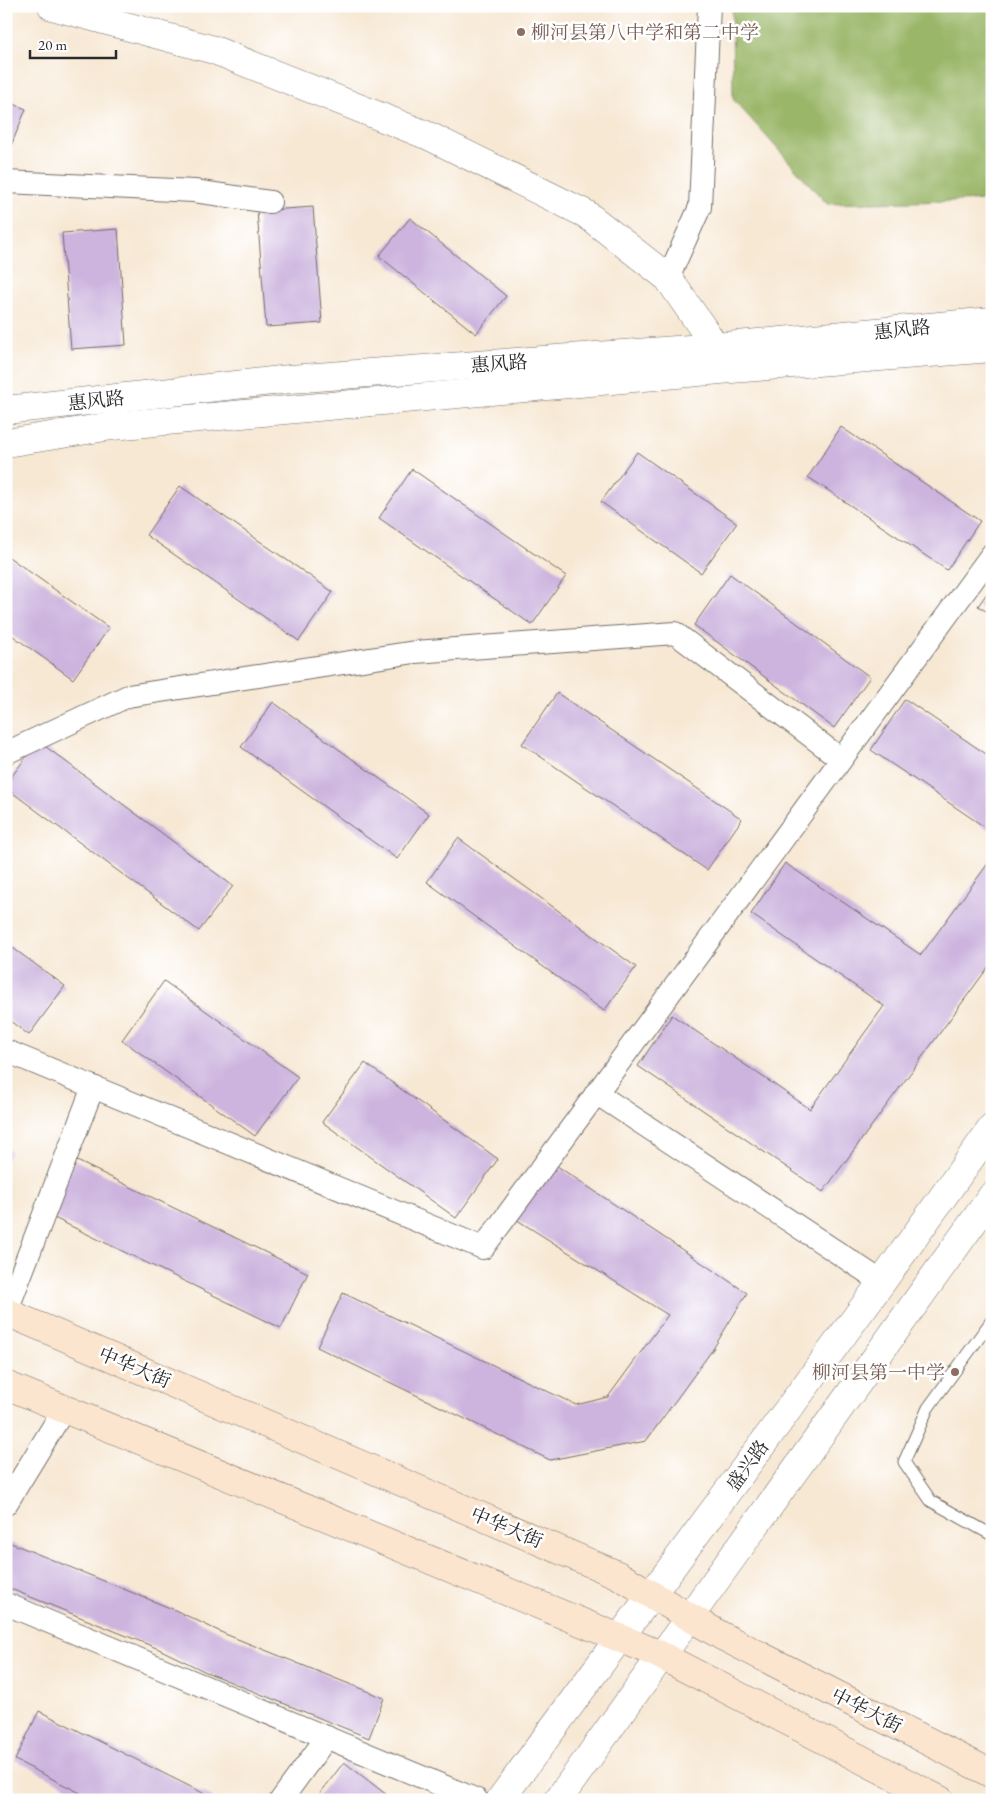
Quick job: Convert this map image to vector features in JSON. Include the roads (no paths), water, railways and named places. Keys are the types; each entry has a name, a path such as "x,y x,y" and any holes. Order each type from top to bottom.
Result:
{"main road":[{"name":"中华大街","path":"6,1313 618,1575 722,1636 992,1774"},
{"path":"6,1385 662,1656 940,1800"}],"street":[{"path":"52,6 214,50 431,137 586,214 668,278 723,358"},
{"path":"668,278 700,207 709,6"},
{"path":"6,182 194,191 270,202"},
{"name":"惠风路","path":"6,410 290,379 723,358 992,321"},
{"path":"6,443 112,426 723,358 992,348"},
{"path":"6,1051 483,1248 840,758 992,554"},
{"path":"6,753 128,696 415,652 675,633 840,758"},
{"path":"6,1313 93,1087"},
{"path":"596,1093 882,1282"},
{"name":"盛兴路","path":"500,1800 882,1282 992,1128"},
{"path":"558,1800 992,1196"},
{"path":"6,1504 64,1409"},
{"path":"6,1604 477,1800"},
{"path":"280,1800 327,1737"}],"lane":[{"path":"992,1320 928,1408 904,1462 931,1501 992,1535"}],"place":[{"name":"柳河县第八中学和第二中学","path":"521,32"},
{"name":"柳河县第一中学","path":"955,1372"}]}
